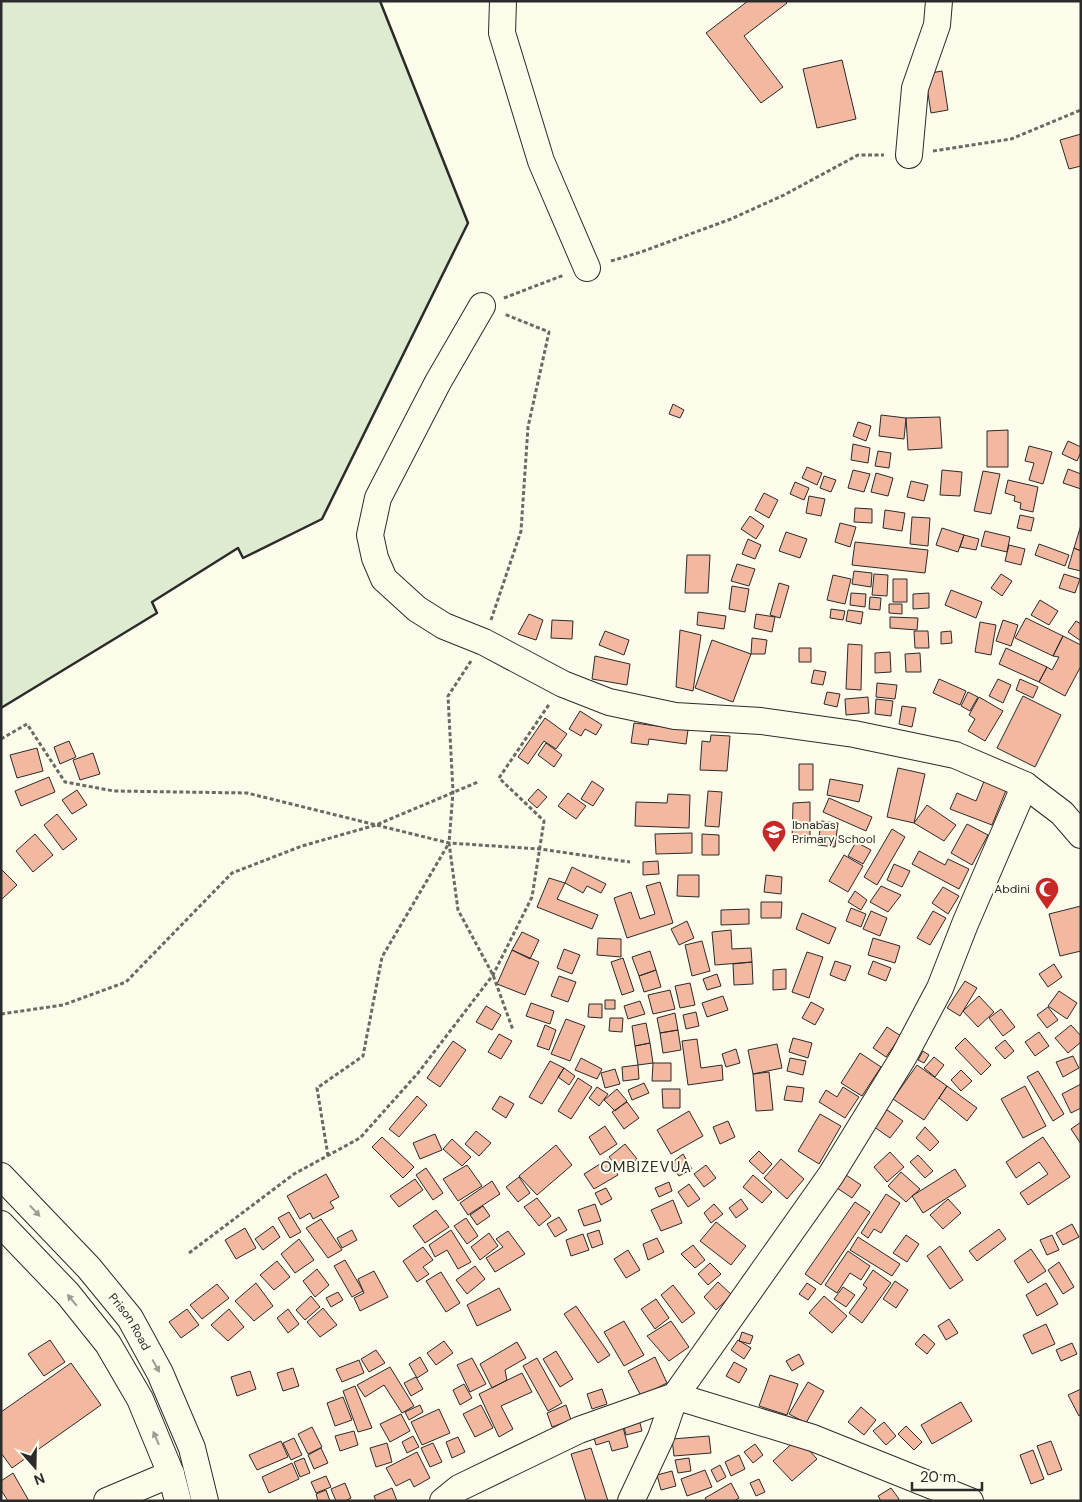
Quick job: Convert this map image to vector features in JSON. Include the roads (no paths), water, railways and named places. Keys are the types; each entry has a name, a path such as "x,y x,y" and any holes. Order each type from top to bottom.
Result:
{"street":[{"path":"502,1 502,33 541,161 588,268"},
{"path":"909,155 915,88 936,25 939,1"},
{"path":"482,306 438,382 378,498 370,534 375,558 384,579 417,609 444,626 484,642 563,684 609,702 675,716 762,722 854,734 955,755 1025,785 1062,813 1081,835"},
{"path":"631,1501 661,1437 675,1396 831,1175 904,1056 940,988 965,924 1025,785"},
{"name":"Prison Road","path":"1,1176 89,1268 130,1318 160,1374 192,1448 205,1501"},
{"path":"1,1224 68,1294 108,1344 140,1400 171,1474 178,1501"},
{"path":"443,1501 459,1488 579,1430 675,1396 813,1438 970,1501"},
{"path":"107,1501 171,1474"}],"place":[{"name":"Ibnabas Primary School","path":"774,853"},
{"name":"Abdini","path":"1047,910"}],"district":[{"name":"OMBIZEVUA","path":"646,1167"}]}
